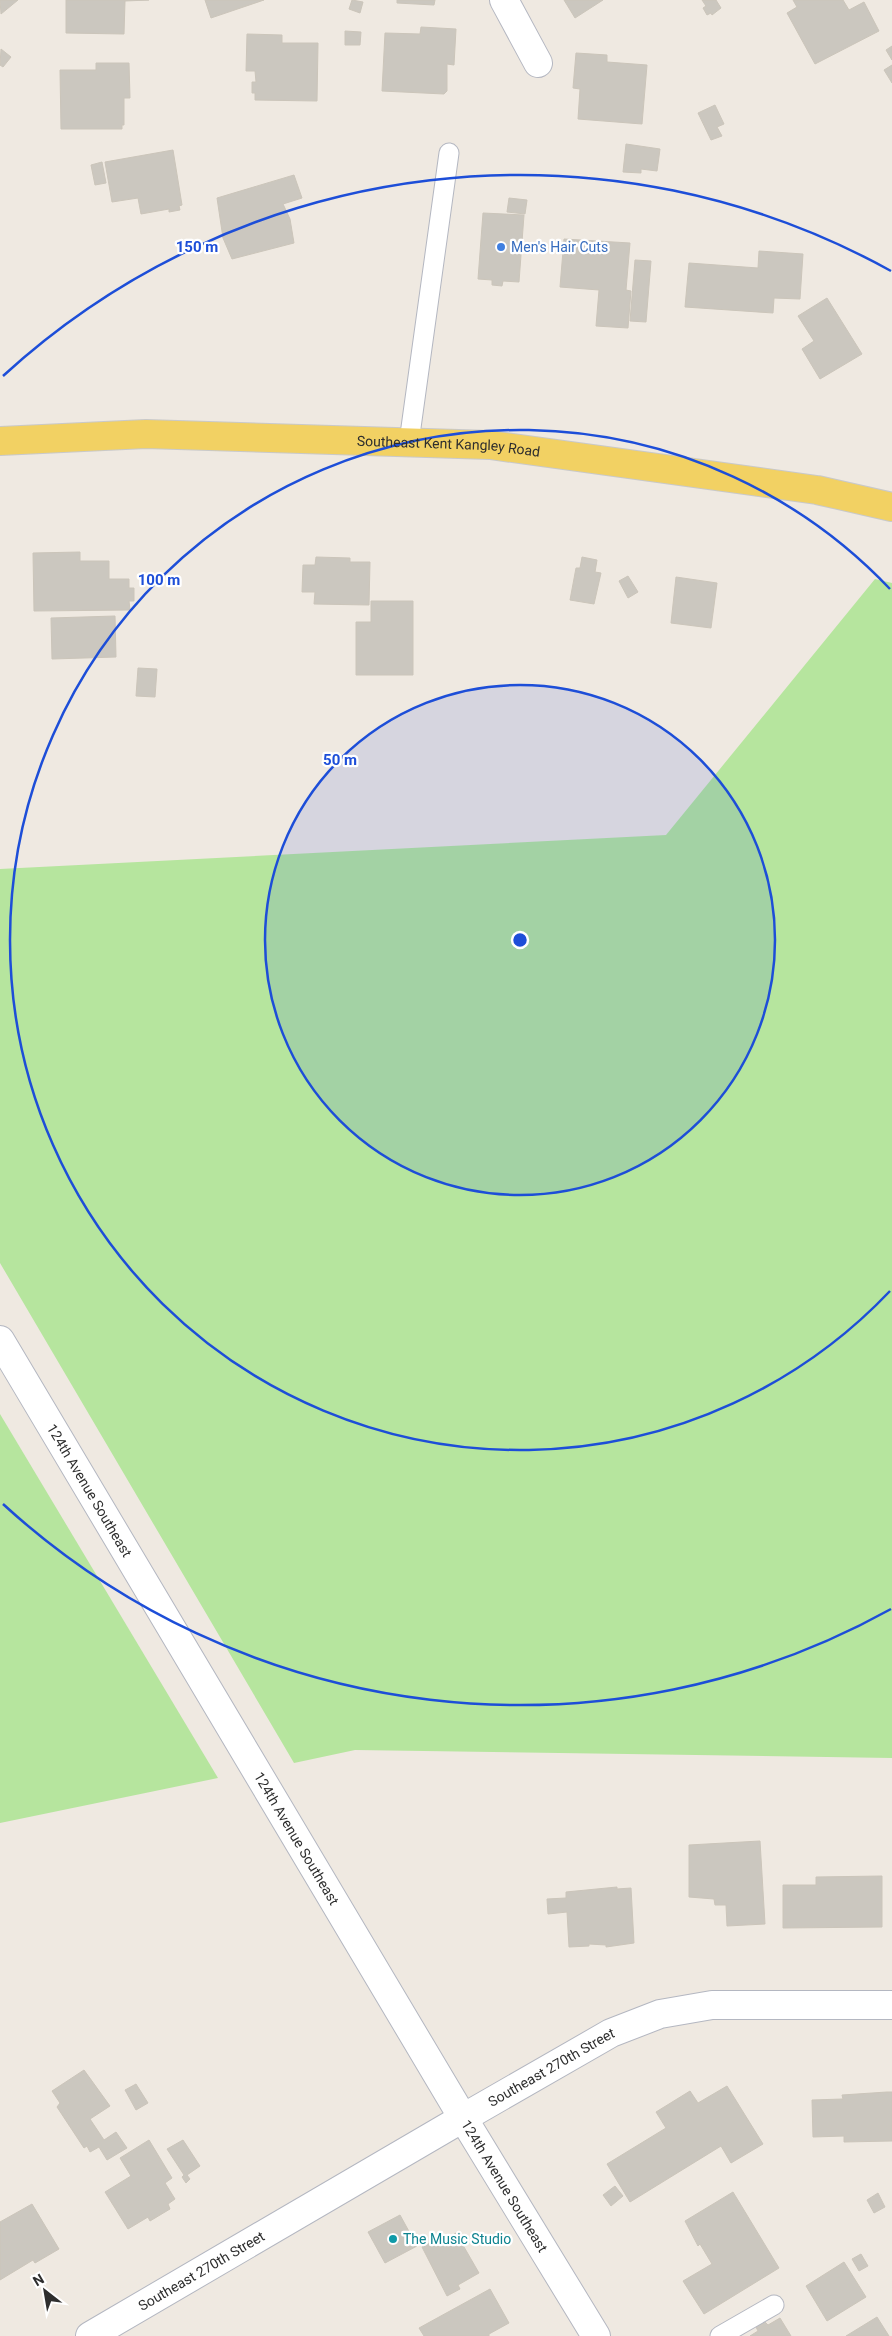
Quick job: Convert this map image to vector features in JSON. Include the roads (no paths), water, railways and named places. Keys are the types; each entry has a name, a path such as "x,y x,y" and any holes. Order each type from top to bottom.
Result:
{"main road":[{"name":"Southeast Kent Kangley Road","path":"0,441 146,434 490,445 817,490 892,507"}],"street":[{"path":"504,0 538,63"},
{"name":"124th Avenue Southeast","path":"0,1340 463,2118 596,2336"},
{"name":"Southeast 270th Street","path":"90,2336 611,2033 660,2014 712,2005 892,2005"}],"lane":[{"path":"409,442 450,153"},
{"path":"720,2336 774,2305"}],"place":[{"name":"Men's Hair Cuts","path":"501,247"},
{"name":"The Music Studio","path":"393,2239"}]}
